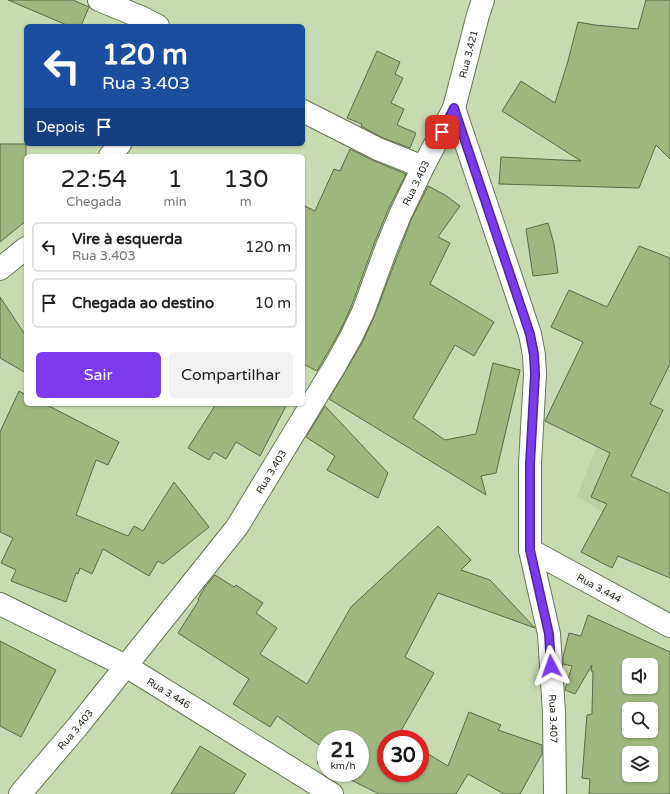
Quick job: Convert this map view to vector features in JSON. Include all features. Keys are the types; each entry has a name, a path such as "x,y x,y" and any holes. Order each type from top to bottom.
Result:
{"street":[{"path":"99,0 144,18 154,24"},
{"name":"Rua 3.421","path":"454,108 483,0"},
{"name":"Rua 3.403","path":"20,794 78,726 236,527 351,337 398,222 423,167 454,108"},
{"name":"Rua 3.407","path":"454,108 530,334 534,355 535,374 530,464 530,550 549,634 554,713 555,794"},
{"path":"305,113 378,149 423,167"},
{"path":"112,154 118,146"},
{"path":"0,269 24,250"},
{"name":"Rua 3.444","path":"530,550 670,626"},
{"name":"Rua 3.446","path":"0,604 126,666 332,794"}],"shaded area":[{"path":"670,364 670,543 633,528 577,496 597,447"}],"building":[{"path":"8,0 73,0 89,7 82,24 64,24"},
{"path":"646,0 670,0 670,159 656,145 639,188 499,184 501,157 581,161 502,111 521,81 555,103 578,22 638,29"},
{"path":"377,51 400,62 395,74 403,78 391,103 404,109 397,125 416,133 410,148 383,138 361,126 362,124 347,118"},
{"path":"0,144 24,144 24,146 26,146 26,154 24,154 24,223 0,242"},
{"path":"350,149 406,174 388,210 351,307 340,331 317,371 305,365 305,206 315,211 334,169 340,171"},
{"path":"428,186 445,195 460,206 438,237 450,243 430,284 494,322 474,356 455,345 413,418 445,440 476,434 493,363 520,370 496,473 481,476 486,495 329,399 362,343 374,317 411,220"},
{"path":"548,223 554,244 558,273 533,276 526,229"},
{"path":"639,246 670,258 670,364 650,404 663,410 631,476 670,494 670,578 618,556 612,568 581,552 607,504 591,497 610,453 545,421 583,342 551,327 569,290 607,307"},
{"path":"0,297 24,333 24,372 0,358"},
{"path":"19,391 24,394 24,406 49,406 119,442 108,465 96,460 76,515 128,536 134,526 143,531 174,482 209,527 163,564 158,561 149,576 103,549 92,574 80,568 78,574 76,573 66,602 11,581 16,570 1,563 13,538 0,532 0,432"},
{"path":"215,406 286,406 260,456 236,442 226,459 214,452 209,460 188,448"},
{"path":"325,406 388,473 378,498 327,470 335,456 306,437"},
{"path":"438,526 471,560 461,570 490,580 535,628 438,593 405,657 434,673 401,730 377,730 377,782 429,782 429,754 448,766 469,712 501,725 498,730 542,745 542,754 520,794 504,794 468,774 456,794 379,794 355,782 369,782 369,730 317,730 317,744 277,716 270,727 233,704 249,679 178,633 199,600 198,599 205,587 215,575 234,587 236,585 263,603 256,613 277,628 260,654 307,684 351,607"},
{"path":"588,615 670,652 670,794 589,794 590,779 582,778 587,715 592,714 593,671 591,671 592,665 575,694 565,690 572,666 563,664 563,657 569,633 581,636"},
{"path":"0,641 56,670 21,737 0,726"},
{"path":"200,746 246,774 234,794 171,794"}],"route":[{"path":"442,132 454,108 530,334 534,355 535,374 530,464 530,550 549,634 551,666"}]}
